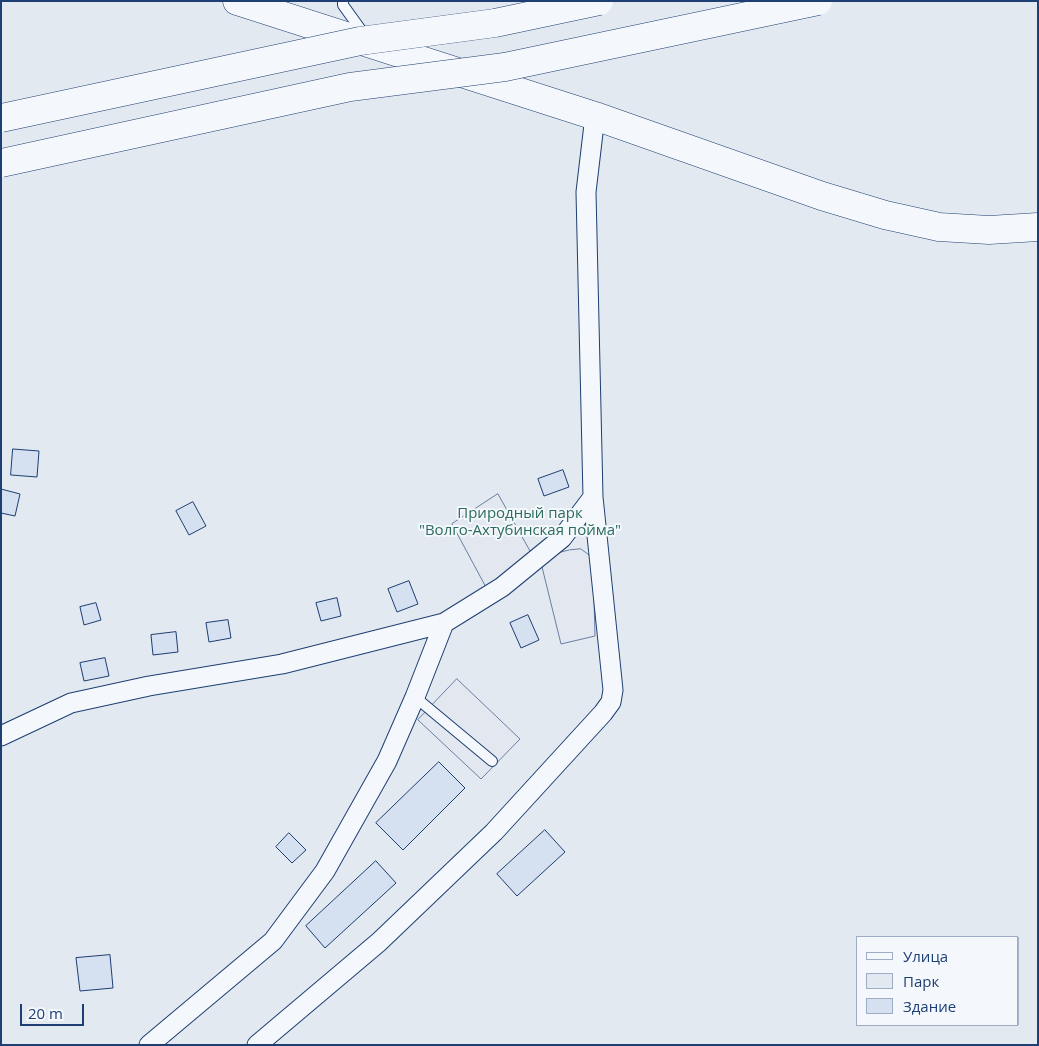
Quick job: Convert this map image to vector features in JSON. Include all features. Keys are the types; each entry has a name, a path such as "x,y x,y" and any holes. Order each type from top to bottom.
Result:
{"main road":[{"path":"237,1 595,116 822,196 885,215 939,227 989,230 1037,227"},
{"path":"1,118 360,41 495,23 599,1"},
{"path":"1,163 350,87 505,68 818,1"}],"street":[{"path":"257,1045 379,942 494,832 603,714 611,702 613,690 592,497 586,192 595,116"},
{"path":"1,736 71,703 149,686 282,664 444,623 502,587 562,538 592,497"},
{"path":"148,1045 272,941 325,871 387,761 444,623"}],"lane":[{"path":"343,1 361,30 392,52"},
{"path":"415,697 492,761"}],"green space":[{"name":"Природный парк \"Волго-Ахтубинская пойма\"","path":"1,1 1038,1 1038,1045 1,1045"}],"shaded area":[{"path":"498,494 534,558 488,591 452,524"},
{"path":"581,549 593,558 595,636 561,644 542,567 557,553"},
{"path":"457,679 520,739 481,779 418,720"}],"building":[{"path":"13,449 39,451 37,477 11,475"},
{"path":"563,470 569,487 544,496 538,479"},
{"path":"1,489 20,494 15,516 1,513"},
{"path":"193,502 206,526 189,535 176,511"},
{"path":"409,581 418,604 397,612 388,589"},
{"path":"337,598 341,616 321,621 316,603"},
{"path":"96,603 101,620 84,625 80,607"},
{"path":"528,615 539,640 521,648 510,623"},
{"path":"228,620 231,638 209,642 206,623"},
{"path":"176,632 178,652 153,655 151,635"},
{"path":"105,658 109,676 84,681 80,663"},
{"path":"439,762 465,788 403,850 376,823"},
{"path":"545,830 565,852 517,896 497,874"},
{"path":"289,833 306,850 292,863 276,847"},
{"path":"376,861 396,883 325,948 306,926"},
{"path":"110,955 113,988 80,991 76,958"}]}
